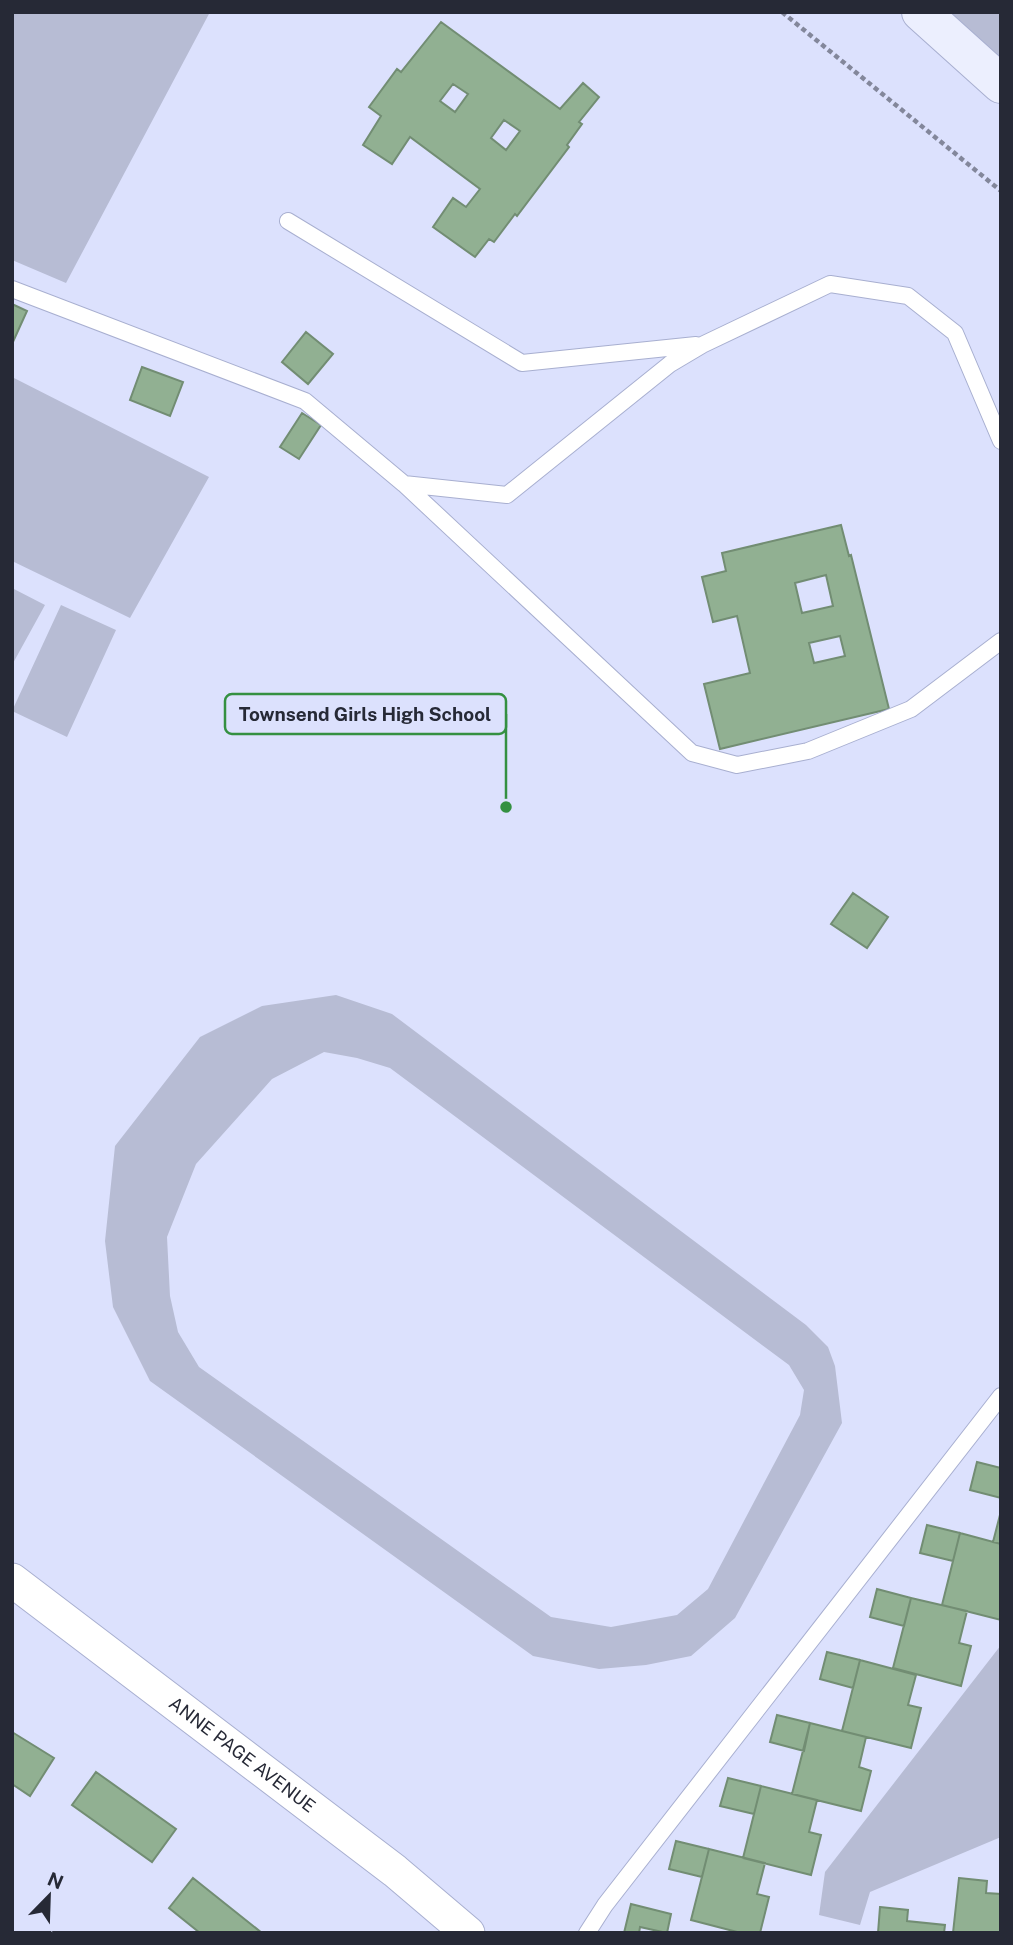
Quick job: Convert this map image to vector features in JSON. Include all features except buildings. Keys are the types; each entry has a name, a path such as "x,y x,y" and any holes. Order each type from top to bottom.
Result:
{"main road":[{"path":"921,12 1001,84"}],"street":[{"name":"ANNE PAGE AVENUE","path":"12,1580 395,1871 468,1933"}],"lane":[{"path":"288,221 522,363 702,345"},
{"path":"404,484 507,495 670,364 702,345 830,284 908,296 955,333 1001,441"},
{"path":"12,289 305,401 404,484 692,754 737,765 808,751 911,709 1001,641"},
{"path":"587,1933 605,1905 1001,1396"}],"path":[{"path":"782,12 1001,191"}],"shaded area":[{"path":"12,12 210,12 66,283 12,260"},
{"path":"936,12 1001,12 1001,69"},
{"path":"12,377 209,477 130,618 12,561"},
{"path":"12,588 45,605 12,665"},
{"path":"61,605 116,630 67,737 12,711"},
{"path":"336,995 392,1014 806,1325 828,1347 835,1366 842,1423 735,1618 691,1656 646,1665 599,1669 533,1656 150,1381 113,1307 105,1241 115,1146 200,1037 262,1006","holes":["324,1052 390,1068 789,1365 804,1390 800,1415 708,1589 677,1615 611,1627 551,1617 199,1367 178,1332 170,1296 167,1237 196,1164 272,1079"]},
{"path":"1001,1645 1001,1837 870,1892 860,1925 819,1915 825,1872"}],"place":[{"name":"Townsend Girls High School","path":"506,807"}]}
